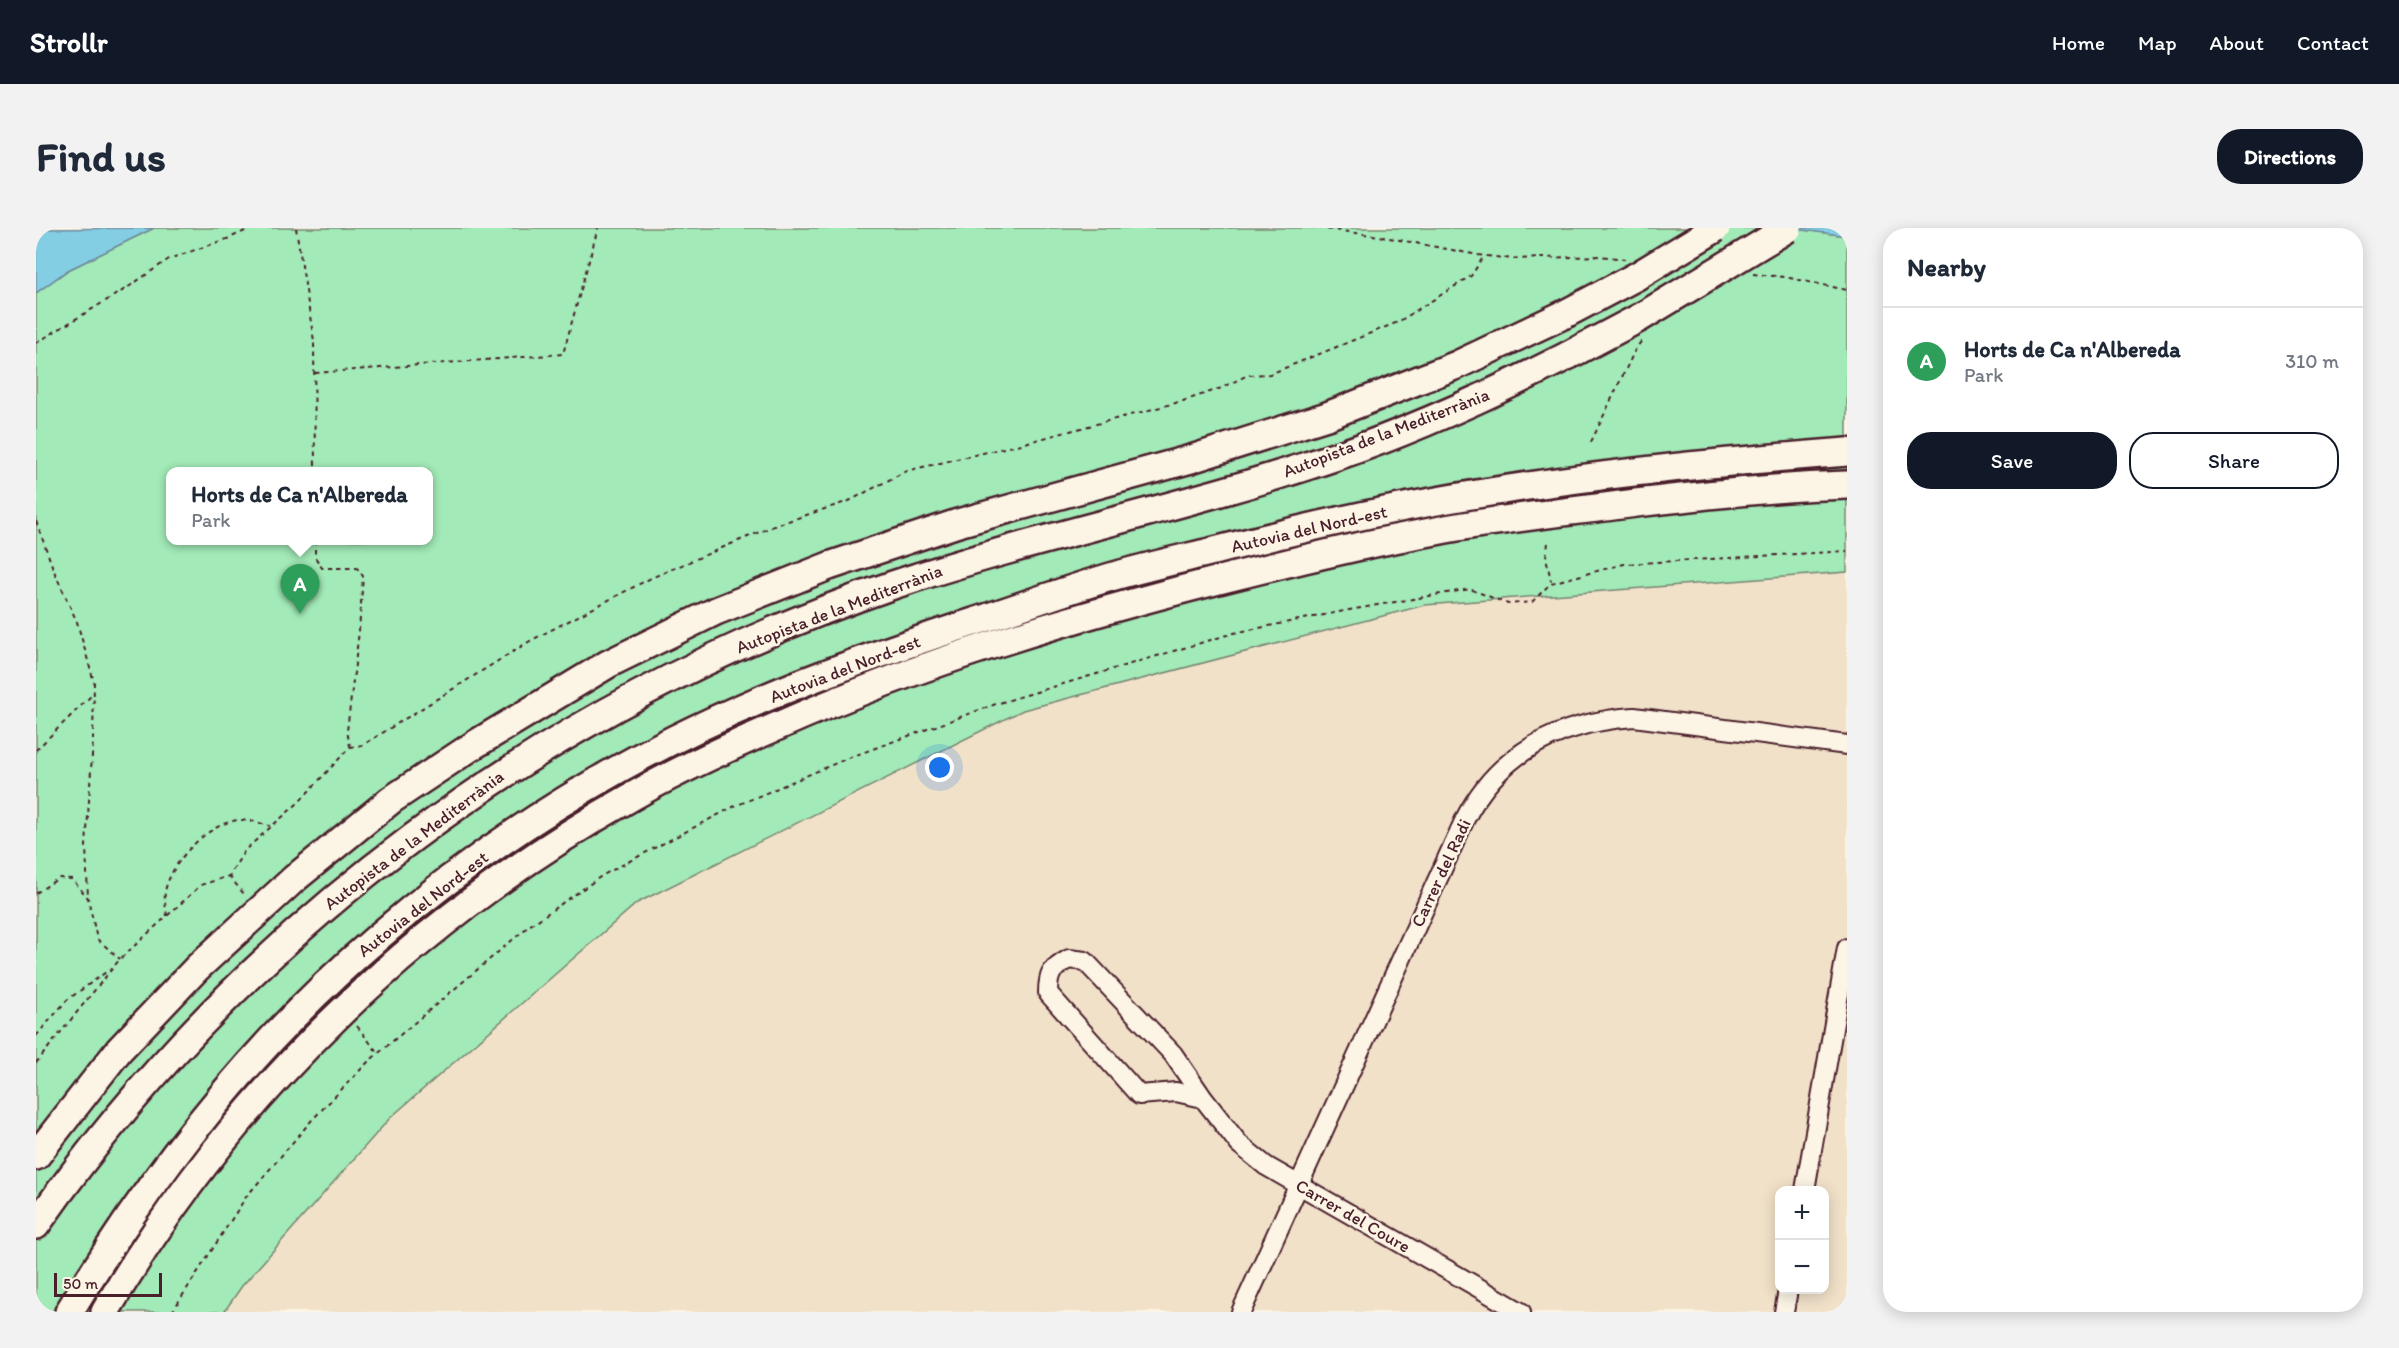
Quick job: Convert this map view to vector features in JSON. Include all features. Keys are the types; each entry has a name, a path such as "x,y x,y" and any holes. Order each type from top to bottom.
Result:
{"highway":[{"name":"Autopista de la Mediterrània","path":"36,1156 119,1050 197,969 294,879 400,794 539,704 608,664 716,611 829,566 958,523 1191,459 1327,416 1457,365 1565,314 1637,276 1716,228"},
{"name":"Autopista de la Mediterrània","path":"36,1225 62,1188 141,1089 226,997 264,961 349,885 405,842 502,774 575,729 715,656 870,594 956,566 1261,480 1340,455 1506,387 1641,317 1788,228"},
{"name":"Autovia del Nord-est","path":"69,1312 138,1203 177,1149 254,1059 333,977 421,902 479,858 625,765 686,735 758,702 906,644 1109,577 1316,525 1428,502 1600,477 1847,452"},
{"name":"Autovia del Nord-est","path":"105,1312 153,1234 234,1125 310,1042 372,982 450,916 518,867 634,795 726,748 827,704 994,644 1112,607 1317,556 1434,531 1507,519 1727,492 1847,485"}],"street":[{"name":"Carrer del Radi","path":"1241,1312 1470,810 1483,791 1518,756 1560,731 1604,719 1634,717 1847,745"},
{"path":"1806,1186 1847,948"},
{"name":"Carrer del Coure","path":"1203,1098 1176,1092 1139,1095 1048,993 1048,980 1053,969 1069,959 1084,961 1173,1054 1203,1098 1239,1144 1266,1166 1521,1312"},
{"path":"1160,1094 1171,1076 1173,1054"},
{"path":"1784,1312 1787,1294"}],"path":[{"path":"36,343 127,288 169,259 227,240 252,228"},
{"path":"296,228 314,340 315,467"},
{"path":"315,373 563,354 598,228"},
{"path":"1318,228 1379,236 1484,256"},
{"path":"1591,442 1642,340"},
{"path":"36,521 54,571 78,622 94,682 93,740 86,846 88,898 97,939 120,959"},
{"path":"1548,543 1546,557 1551,583"},
{"path":"315,545 315,557 322,568 357,568 363,576 347,731 350,747"},
{"path":"172,1312 246,1197 312,1121 378,1053 529,926 603,875 733,807 848,758 996,704 1234,633 1470,589 1508,604 1532,602 1551,583 1624,564 1847,551"},
{"path":"36,750 94,693"},
{"path":"167,916 164,894 169,879 183,857 199,840 217,827 229,822 244,820 270,826"},
{"path":"229,876 244,894"},
{"path":"36,893 59,878 72,879 88,898"},
{"path":"36,1036 67,999 113,967"},
{"path":"357,1026 378,1053"}],"shaded area":[{"path":"1847,572 1847,1312 224,1312 242,1286 390,1118 637,903 1023,710 1425,605"}],"green space":[{"path":"154,228 1788,228 1847,236 1847,572 1425,605 1023,710 637,903 390,1118 242,1286 224,1312 36,1312 36,293 68,270"}],"water":[{"path":"154,228 68,270 36,293 36,229"},
{"path":"1788,228 1847,228 1847,236"}],"place":[{"name":"Horts de Ca n'Albereda","path":"300,614"}]}
